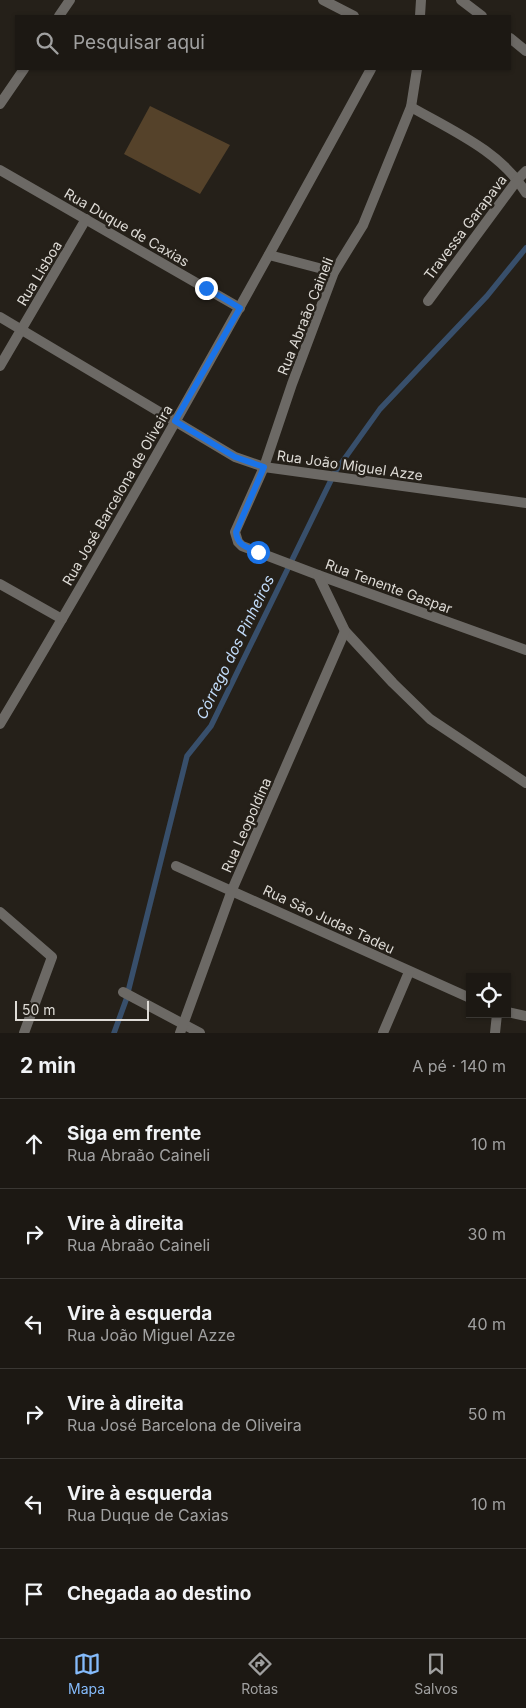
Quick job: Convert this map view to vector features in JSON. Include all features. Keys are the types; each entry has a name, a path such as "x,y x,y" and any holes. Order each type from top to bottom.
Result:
{"street":[{"path":"60,15 70,0"},
{"path":"323,0 352,15"},
{"path":"420,0 420,15"},
{"path":"461,0 481,15"},
{"path":"511,39 526,51"},
{"path":"0,104 23,70"},
{"name":"Rua José Barcelona de Oliveira","path":"0,724 240,308 370,70"},
{"name":"Rua Abraão Caineli","path":"242,546 238,542 236,532 264,467 292,384 334,272 364,225 411,107 417,70"},
{"path":"411,107 499,161 522,186"},
{"name":"Rua Duque de Caxias","path":"0,170 240,308"},
{"name":"Travessa Garapava","path":"428,301 522,186 526,171"},
{"name":"Rua Lisboa","path":"0,366 86,219"},
{"path":"269,255 334,272"},
{"name":"Rua João Miguel Azze","path":"0,317 235,457 264,467 526,503"},
{"name":"Rua Tenente Gaspar","path":"242,546 526,650"},
{"path":"318,575 345,631 393,683 430,719 526,783"},
{"path":"0,584 62,619"},
{"name":"Rua Leopoldina","path":"182,1029 232,890 345,631"},
{"name":"Rua São Judas Tadeu","path":"176,866 466,996"},
{"path":"0,912 52,957 24,1033"},
{"path":"384,1033 409,972"},
{"path":"124,992 182,1029 200,1033"},
{"path":"511,1013 526,1016"},
{"path":"495,1033 497,1018"}],"shaded area":[{"path":"150,106 230,145 200,194 124,154"}],"waterway":[{"name":"Córrego dos Pinheiros","path":"114,1033 126,1000 187,756 211,726 335,472 380,409 487,296 526,248"}],"route":[{"path":"206,288 240,308 175,421 235,457 264,467 236,532 236,538 242,546 258,552"}]}
